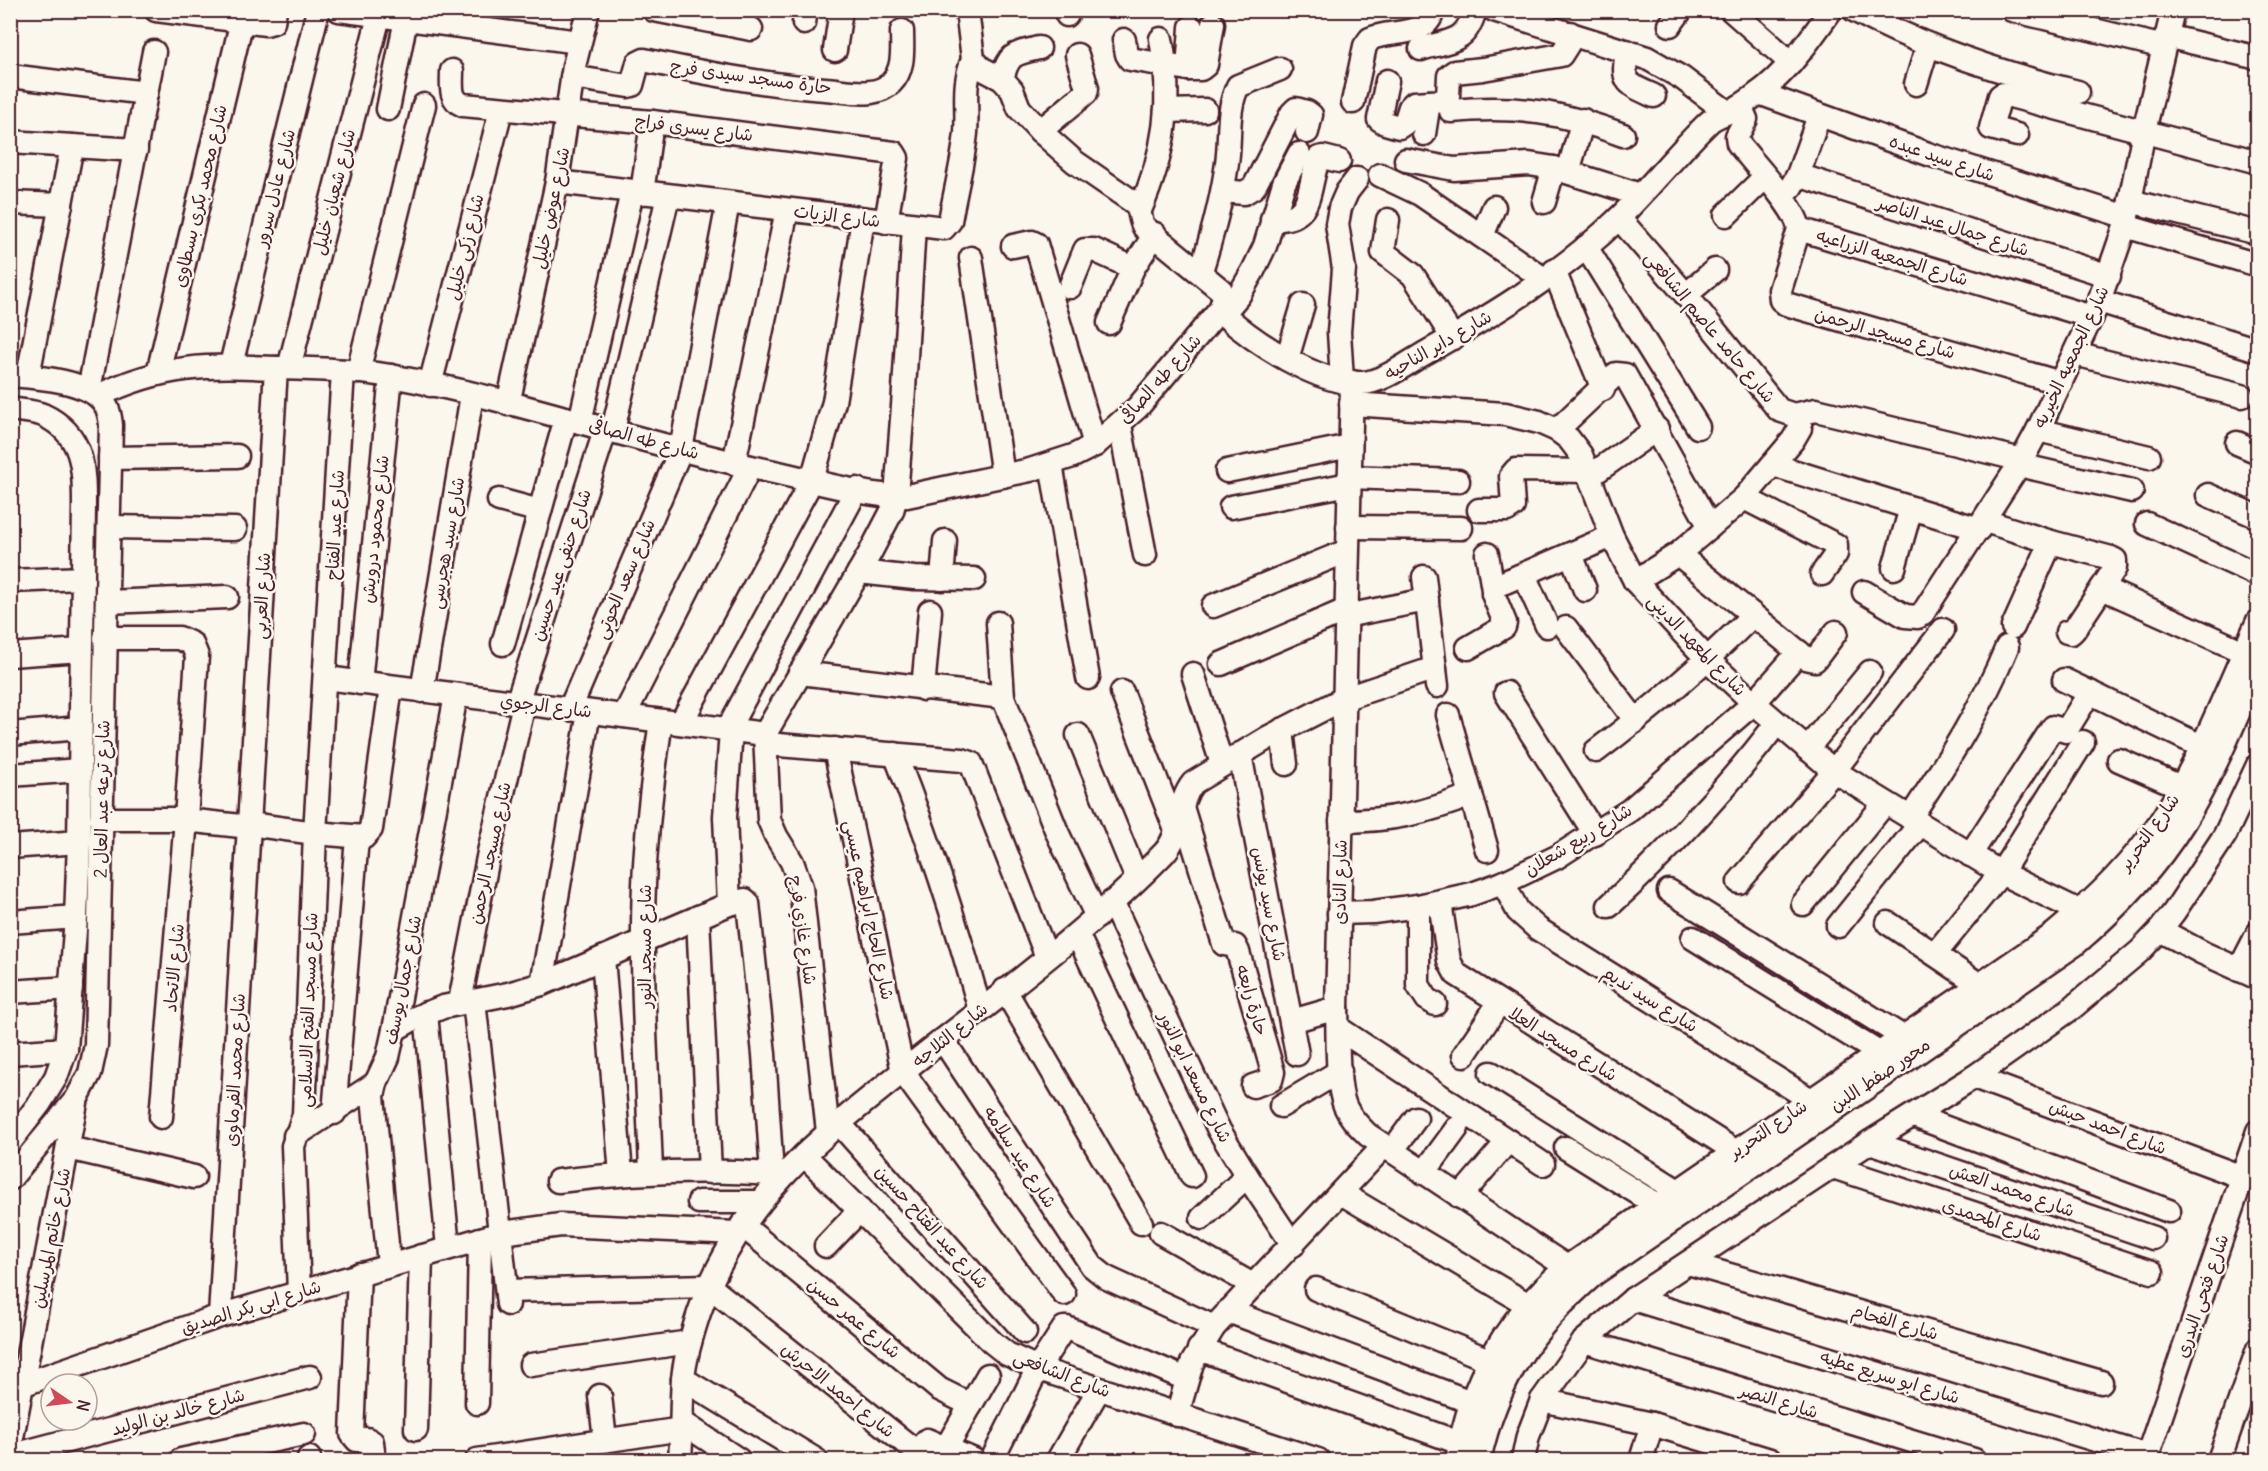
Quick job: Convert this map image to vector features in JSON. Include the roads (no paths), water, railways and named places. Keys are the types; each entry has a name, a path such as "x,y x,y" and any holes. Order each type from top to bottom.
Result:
{"main road":[{"name":"محور صفط اللبن","path":"1465,1455 1511,1364 1534,1330 1561,1299 1585,1278 2072,943 2104,915 2159,853 2183,819 2220,745 2251,656"},
{"name":"محور صفط اللبن","path":"1487,1461 1503,1404 1521,1367 1544,1335 1571,1305 1602,1280 2081,951 2114,923 2170,858 2192,822 2258,684"}],"street":[{"path":"156,10 271,23 275,10"},
{"name":"شارع عادل سرور","path":"231,365 318,10"},
{"path":"339,10 579,42"},
{"name":"شارع عوض خليل","path":"508,404 557,182 572,77 588,10"},
{"path":"654,10 751,29"},
{"path":"835,50 841,10"},
{"path":"967,10 973,59 981,68 1002,79 1012,90 1019,108 1074,162 1126,197 1140,210"},
{"path":"1353,102 1365,46 1370,39 1416,29 1428,21 1433,10"},
{"path":"1421,49 1460,37 1471,26 1475,10"},
{"path":"1494,10 1627,51 1667,68 1733,109"},
{"path":"1731,10 1791,63"},
{"name":"شارع داير الناحيه","path":"1221,311 1253,339 1287,359 1348,389 1379,379 1519,297 1586,247 1619,218 1712,120 1759,93 1791,63 1831,10"},
{"path":"1854,10 1928,45 1996,70 2078,92"},
{"path":"2012,10 2258,58"},
{"name":"شارع الجمعيه الخيريه","path":"1864,592 1905,616 1918,617 1923,613 1982,525 2038,430 2096,309 2109,276 2127,215 2144,131 2173,10"},
{"name":"شارع شعبان خليل","path":"282,368 379,16"},
{"path":"388,109 406,19"},
{"name":"شارع محمد بكرى بسطاوى","path":"158,372 242,20"},
{"path":"1202,25 1177,67 1168,95 1162,144 1150,187 1140,210 1140,220 1144,227 1201,271 1221,290 1224,298 1221,311"},
{"name":"حارة مسجد سيدى فرج","path":"572,77 628,86 632,85 635,79 638,63 644,60 693,71 869,93 890,84 897,76 901,65 902,31"},
{"path":"1387,81 1379,116 1384,123 1402,125 1405,123 1412,104 1446,101 1449,76 1454,72 1555,57 1565,50 1570,33"},
{"path":"1161,39 1177,67"},
{"path":"1124,40 1130,58 1177,67"},
{"path":"1916,84 1928,45"},
{"path":"1002,79 1008,60 1015,54 1039,48"},
{"path":"1627,51 1623,74 1625,80 1628,84 1654,96"},
{"path":"72,146 61,205 19,376 93,393 154,52"},
{"path":"1040,131 1086,93 1088,88 1077,55"},
{"name":"شارع الزيات","path":"557,182 940,229 947,226 950,221 964,144 965,84 973,59"},
{"path":"1201,271 1223,190 1228,161 1230,109 1233,95 1238,86 1280,69"},
{"name":"شارع يسرى فراج","path":"452,71 452,95 458,103 501,110 652,122 894,153 897,158 886,222"},
{"path":"10,76 146,93"},
{"name":"شارع سيد عبده","path":"1759,93 2023,186 2127,215"},
{"path":"2017,135 1991,128 2000,96 2003,94 2258,162"},
{"path":"1424,134 1430,102"},
{"name":"شارع عبد الفتاح","path":"315,833 351,371 424,105"},
{"path":"1451,111 1484,108 1551,113 1583,120 1623,135"},
{"path":"1223,190 1244,193 1254,187 1296,109 1311,114 1307,132"},
{"name":"شارع الجمعيه الزراعيه","path":"1733,109 1746,118 1737,136 1738,144 1784,201 1796,218 1799,229 2258,350"},
{"name":"شارع زكى خليل","path":"430,385 501,110"},
{"path":"1166,111 1205,110"},
{"path":"1784,201 1798,175 1819,116"},
{"path":"1545,202 1583,120"},
{"path":"503,644 540,511 573,420 637,192 652,122"},
{"path":"10,141 136,150"},
{"name":"شارع طه الصافى","path":"93,393 158,372 199,366 231,365 351,371 391,376 472,395 742,465 896,496 918,494 1051,464 1095,445 1120,424 1157,386 1221,311 1239,295 1254,272 1265,246 1284,183 1299,154"},
{"path":"1272,219 1291,218 1306,206 1319,158 1339,161"},
{"path":"1406,160 1454,168 1517,163 1561,170 1640,195"},
{"path":"1380,175 1420,194 1482,236 1549,275 1603,389"},
{"name":"شارع جمال عبد الناصر","path":"1798,175 2109,276"},
{"path":"1726,215 1765,177"},
{"name":"شارع النادى","path":"1357,179 1347,192 1340,208 1337,225 1344,269 1339,332 1348,389 1350,446 1337,1018 1341,1092 1345,1107 1354,1121 1388,1149 1567,1267"},
{"name":"شارع حنفى عيد حسين","path":"521,703 609,429 668,196"},
{"path":"10,203 61,205"},
{"name":"شارع سعد الحوتى","path":"542,984 579,711 681,449 728,203"},
{"path":"1482,236 1494,207"},
{"path":"624,716 742,465 787,210"},
{"path":"2127,215 2258,233"},
{"path":"2127,215 2258,265"},
{"name":"شارع حامد عاصم الشافعى","path":"1619,218 1686,295 1779,410 1789,415 1816,410 2132,491"},
{"path":"671,722 813,480 825,442 836,392 863,219"},
{"path":"1388,220 1383,252 1413,275 1452,338"},
{"path":"765,739 892,511 896,496 914,226"},
{"name":"شارع مسجد الرحمن","path":"1799,229 1780,290 1781,300 1786,304 2061,383"},
{"path":"1109,323 1133,268 1155,234"},
{"path":"1013,246 1032,242 1036,244 1095,445"},
{"path":"1586,247 1698,427"},
{"path":"1070,287 1084,250 1094,250 1133,268"},
{"path":"971,258 1003,476"},
{"path":"1686,295 1714,270"},
{"path":"1287,359 1303,305"},
{"path":"2075,354 2242,396"},
{"name":"شارع العربى","path":"249,826 282,368"},
{"path":"1557,430 1603,389 1616,374 1625,375 1710,526"},
{"name":"شارع محمود درويش","path":"360,683 391,376"},
{"name":"شارع المعهد الدينى","path":"1348,389 1505,414 1539,422 1557,430 1569,439 1581,455 1612,536 1635,581 1708,660 1754,703 1834,771 2001,873 2081,912"},
{"name":"شارع ترعه عبد العال 2","path":"10,1179 77,1098 90,1073 96,1045 110,414 105,404 93,393"},
{"name":"شارع سيد هجرسى","path":"422,691 472,395"},
{"name":"شارع ترعه عبد العال 2","path":"10,409 42,415 64,429 76,447 84,468 79,842 66,1049 56,1077 40,1103 14,1133"},
{"path":"1635,581 1678,554 1744,498 1797,434 1801,421 1800,414"},
{"path":"1120,424 1145,555"},
{"path":"1479,510 1507,510 1513,506 1511,476 1516,470 1589,474 1657,429"},
{"path":"2038,430 2149,457"},
{"path":"2236,443 2258,452"},
{"path":"1227,471 1350,446"},
{"path":"110,458 237,456"},
{"path":"1051,464 1088,678"},
{"path":"1773,465 1911,508 2115,560 2115,568 2102,588 2074,630 2067,633"},
{"path":"1231,507 1349,481 1458,482"},
{"path":"558,1181 651,1172 778,1175 764,1054 726,817 729,730 857,489"},
{"path":"2208,495 2258,517"},
{"path":"1744,498 1836,545 1836,554 1822,574"},
{"path":"499,500 540,511"},
{"path":"1894,568 1911,508"},
{"path":"2147,524 2258,575"},
{"path":"109,527 235,529"},
{"path":"1348,527 1461,528"},
{"path":"1493,590 1496,586 1612,536"},
{"path":"942,579 945,541"},
{"path":"1838,926 1915,821 1968,729 1983,701 2051,542"},
{"path":"1213,606 1347,551"},
{"path":"1571,554 1585,590"},
{"path":"1678,554 1806,658 1815,660 1836,632"},
{"path":"1468,648 1504,627 1493,590 1487,555"},
{"path":"859,572 942,579 974,579"},
{"path":"1524,574 1557,627 1636,721"},
{"path":"1221,664 1345,613 1427,600 1424,577"},
{"path":"10,581 83,578"},
{"path":"2102,588 2251,656"},
{"path":"106,602 227,597"},
{"name":"شارع الثلاجه","path":"680,1461 683,1378 690,1342 709,1286 739,1229 778,1175 804,1155 833,1127 1077,934 1137,879 1166,850 1176,830 1186,791 1193,783 1282,730 1343,699 1436,677 1427,600"},
{"path":"923,689 930,611"},
{"path":"1596,751 1636,721 1708,660 1753,615"},
{"name":"شارع التحرير","path":"1465,1455 1471,1402 1489,1360 1506,1331 1527,1304 1567,1267 2054,934 2110,884 2160,822 2181,787 2251,656 2258,621"},
{"name":"شارع مسعد ابو النور","path":"998,623 1002,697 1057,832 1105,909 1219,1130 1293,1245"},
{"path":"1739,882 1834,771 1943,630"},
{"name":"شارع الاتحاد","path":"105,638 179,638 192,644 197,657 161,1118"},
{"path":"10,656 81,650"},
{"name":"شارع ربيع شعلان","path":"1339,913 1373,912 1440,902 1503,884 1557,857 1630,810 1754,703 1799,652"},
{"path":"1807,749 1870,672"},
{"path":"800,673 1002,697"},
{"name":"شارع سيد يونس","path":"1193,674 1231,759 1292,1021 1297,1054"},
{"name":"شارع الرجوي","path":"326,678 729,730 765,739 834,749 962,760 974,766 1047,957"},
{"path":"2064,680 2201,746"},
{"path":"101,819 186,819 364,837 371,829 391,687"},
{"path":"1122,692 1176,830"},
{"path":"1970,855 2053,727 2066,731 2090,692"},
{"path":"1506,693 1595,834"},
{"name":"شارع جمال يوسف","path":"389,1265 373,1096 376,1083 388,1057 394,1030 456,695"},
{"name":"شارع مسجد الرحمن","path":"491,1236 467,1002 489,852 521,703"},
{"path":"1448,715 1487,850"},
{"name":"شارع مسجد النور","path":"651,1172 643,941 647,830 671,722"},
{"path":"1609,906 1698,819 1777,723"},
{"path":"10,734 80,728"},
{"path":"1282,730 1286,764"},
{"path":"1078,735 1137,879"},
{"name":"شارع غازي فرج","path":"765,739 769,820 792,862 801,887 833,1127"},
{"path":"1935,954 2001,873 2083,742"},
{"name":"شارع الحاج ابراهيم عيسي","path":"834,749 903,1072"},
{"path":"895,754 950,902 980,1010"},
{"path":"2119,760 2181,787"},
{"path":"1523,1461 1528,1436 1542,1400 1584,1341 1633,1299 1870,1142 1974,1077 2072,1008 2112,976 2160,930 2225,835 2258,765"},
{"path":"10,775 80,770"},
{"path":"1341,821 1375,821 1408,816 1471,795"},
{"path":"1803,903 1886,803"},
{"name":"حارة رابعه","path":"1181,806 1224,944 1235,946 1238,952 1274,1072 1271,1080 1253,1086"},
{"name":"شارع محمد الفرماوى","path":"220,1316 249,826"},
{"name":"شارع مسجد الفتح الاسلامى","path":"299,1292 293,1146 304,1115 315,833"},
{"path":"334,1113 357,838"},
{"path":"10,847 79,842"},
{"name":"شارع سيد نديم","path":"1503,884 1518,911 1538,928 1811,1100"},
{"path":"1669,891 1903,1037"},
{"path":"394,1030 426,1012 542,984 738,902"},
{"name":"شارع مسجد العلا","path":"1440,902 1449,961 1456,974 1735,1151"},
{"path":"1418,906 1418,984 1427,999 1435,1004"},
{"path":"10,922 76,917"},
{"path":"698,917 710,1172"},
{"path":"1888,923 1980,985"},
{"path":"2160,930 2248,974 2258,933"},
{"path":"1077,934 1192,1176"},
{"path":"1694,938 1879,1053"},
{"path":"73,956 99,954"},
{"path":"603,958 621,1174"},
{"path":"10,992 71,988"},
{"path":"1005,990 1151,1228 1253,1285"},
{"path":"1464,1055 1499,1003"},
{"path":"426,1012 448,1248"},
{"path":"1292,1021 1337,1018 1543,1164"},
{"name":"شارع عيد سلامه","path":"943,1040 1086,1259 1099,1273 1107,1278 1221,1319"},
{"path":"10,1053 66,1049"},
{"path":"1281,1106 1340,1071"},
{"path":"903,1072 1064,1294"},
{"path":"1491,1073 1678,1191"},
{"name":"شارع احمد حبش","path":"1974,1077 2242,1177"},
{"path":"295,1136 334,1113 376,1083"},
{"name":"شارع خاتم المرسلين","path":"10,1448 77,1098"},
{"path":"1914,1116 2169,1211"},
{"path":"1177,1415 1186,1379 1199,1349 1221,1319 1416,1118"},
{"name":"شارع عبد الفتاح حسين","path":"833,1127 1025,1332"},
{"path":"1424,1173 1457,1128"},
{"name":"شارع فتحى البدرى","path":"2147,1458 2258,1131"},
{"path":"1460,1197 1508,1141"},
{"name":"شارع محمد العش","path":"1870,1142 2153,1238"},
{"path":"68,1148 194,1177"},
{"path":"1566,1148 1657,1205"},
{"name":"شارع الشافعى","path":"804,1155 993,1343 1007,1354 1038,1368 1099,1389 1318,1461"},
{"name":"شارع المحمدى","path":"1833,1167 2152,1272"},
{"path":"1202,1218 1247,1176"},
{"path":"1341,1193 1527,1304"},
{"path":"699,1202 758,1202"},
{"path":"826,1246 860,1210"},
{"name":"شارع ابى بكر الصديق","path":"24,1384 220,1316 491,1236 561,1225 739,1229"},
{"name":"شارع عمر حسن","path":"739,1229 939,1389 970,1405"},
{"path":"491,1236 508,1298 709,1286"},
{"path":"477,1403 491,1236"},
{"path":"416,1429 421,1256"},
{"name":"شارع الفحام","path":"1688,1263 2102,1382"},
{"path":"359,1274 352,1434 357,1440 367,1439 372,1442 374,1461"},
{"name":"شارع احمد الاحرش","path":"709,1286 913,1449 919,1449 927,1440 957,1456"},
{"path":"1316,1289 1489,1360"},
{"name":"شارع ابو سريع عطيه","path":"1633,1299 2116,1454 2147,1458"},
{"path":"1221,1319 1471,1402"},
{"path":"992,1461 1038,1368 1064,1328 1186,1379"},
{"name":"شارع النصر","path":"1584,1341 1974,1461"},
{"path":"531,1365 690,1342"},
{"path":"1199,1349 1465,1455"},
{"path":"2219,1461 2258,1349"},
{"path":"957,1456 970,1405 988,1375"},
{"name":"شارع خالد بن الوليد","path":"10,1456 310,1377"},
{"path":"683,1378 816,1461"},
{"path":"1058,1461 1099,1389"},
{"path":"600,1396 605,1440"},
{"path":"1542,1400 1652,1424 1770,1461"},
{"path":"1641,1461 1652,1424"},
{"path":"477,1461 683,1426 739,1461"},
{"path":"182,1461 304,1434"}]}
